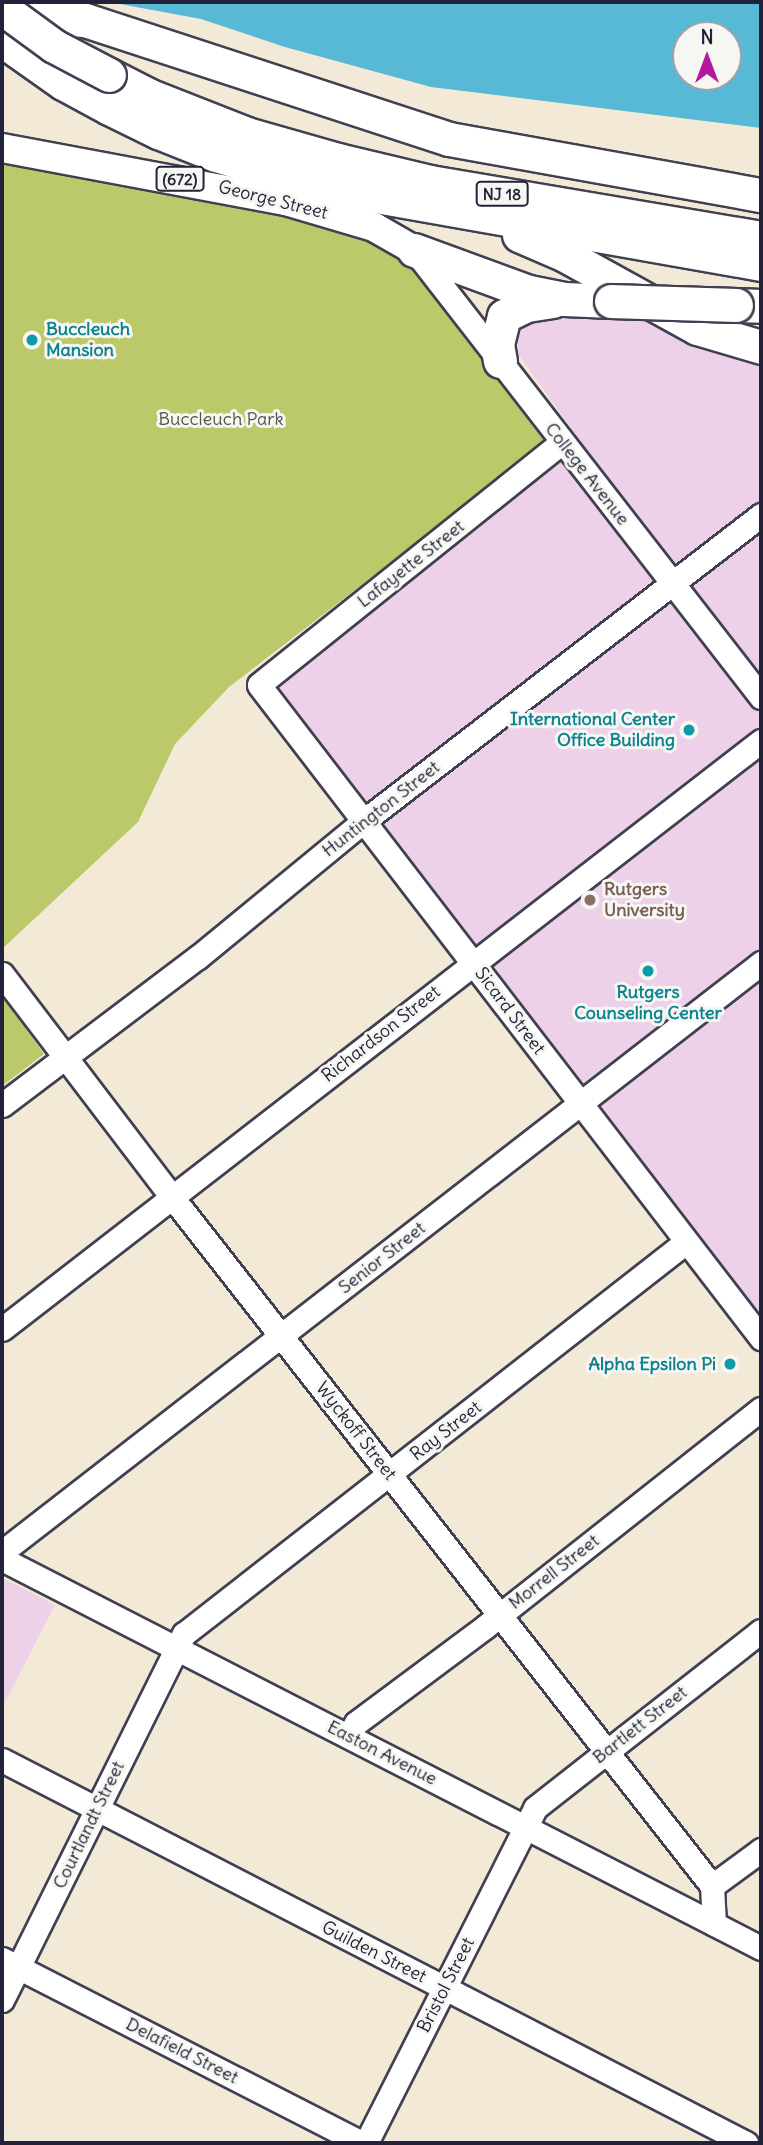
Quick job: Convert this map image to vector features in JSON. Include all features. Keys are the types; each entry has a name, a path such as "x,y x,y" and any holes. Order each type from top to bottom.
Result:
{"highway":[{"name":"NJ 18","path":"2,8 54,46 109,75 148,95 247,134 430,182 761,238"},
{"path":"2,15 85,20 449,139 761,195"},
{"name":"NJ 18","path":"2,40 63,83 158,132 216,155 296,179 447,210 761,264"},
{"path":"247,134 435,167 761,205"},
{"path":"449,139 761,176"},
{"path":"447,210 548,247 697,328 761,347"},
{"path":"414,250 529,292 564,299 748,305"},
{"path":"500,361 497,344 504,316 527,305 564,299"}],"main road":[{"name":"George Street","path":"2,148 286,201 374,227 414,250"}],"street":[{"name":"College Avenue","path":"414,250 761,697"},
{"name":"Lafayette Street","path":"259,685 562,442"},
{"name":"Huntington Street","path":"2,1105 198,957 365,820 761,516"},
{"name":"Sicard Street","path":"259,685 761,1338"},
{"name":"Richardson Street","path":"2,1329 761,741"},
{"name":"Senior Street","path":"2,1552 761,963"},
{"name":"Wyckoff Street","path":"2,974 172,1197 712,1886"},
{"name":"Ray Street","path":"176,1648 184,1634 686,1242"},
{"name":"Morrell Street","path":"348,1736 356,1723 499,1616 761,1409"},
{"name":"Easton Avenue","path":"2,1559 761,1948"},
{"name":"Bartlett Street","path":"526,1826 535,1808 761,1631"},
{"name":"Courtlandt Street","path":"2,2000 10,1963 97,1809 176,1648"},
{"name":"Guilden Street","path":"2,1760 746,2143"},
{"name":"Bristol Street","path":"364,2143 526,1826"},
{"path":"714,1924 712,1886 761,1850"},
{"name":"Delafield Street","path":"10,1963 364,2143"}],"shaded area":[{"name":"Rutgers University","path":"558,306 761,333 761,1326 257,696 581,442 503,333"},
{"path":"2,1578 55,1605 2,1708"}],"green space":[{"name":"Buccleuch Park","path":"2,158 249,201 379,242 406,262 546,443 229,687 175,744 138,822 2,949"},
{"path":"2,996 44,1054 2,1086"}],"water":[{"path":"109,2 761,2 761,128 431,87 285,47 201,19"}],"place":[{"name":"Buccleuch Mansion","path":"32,340"},
{"name":"International Center Office Building","path":"689,730"},
{"name":"Rutgers University","path":"590,900"},
{"name":"Rutgers Counseling Center","path":"648,971"},
{"name":"Alpha Epsilon Pi","path":"730,1364"}]}
